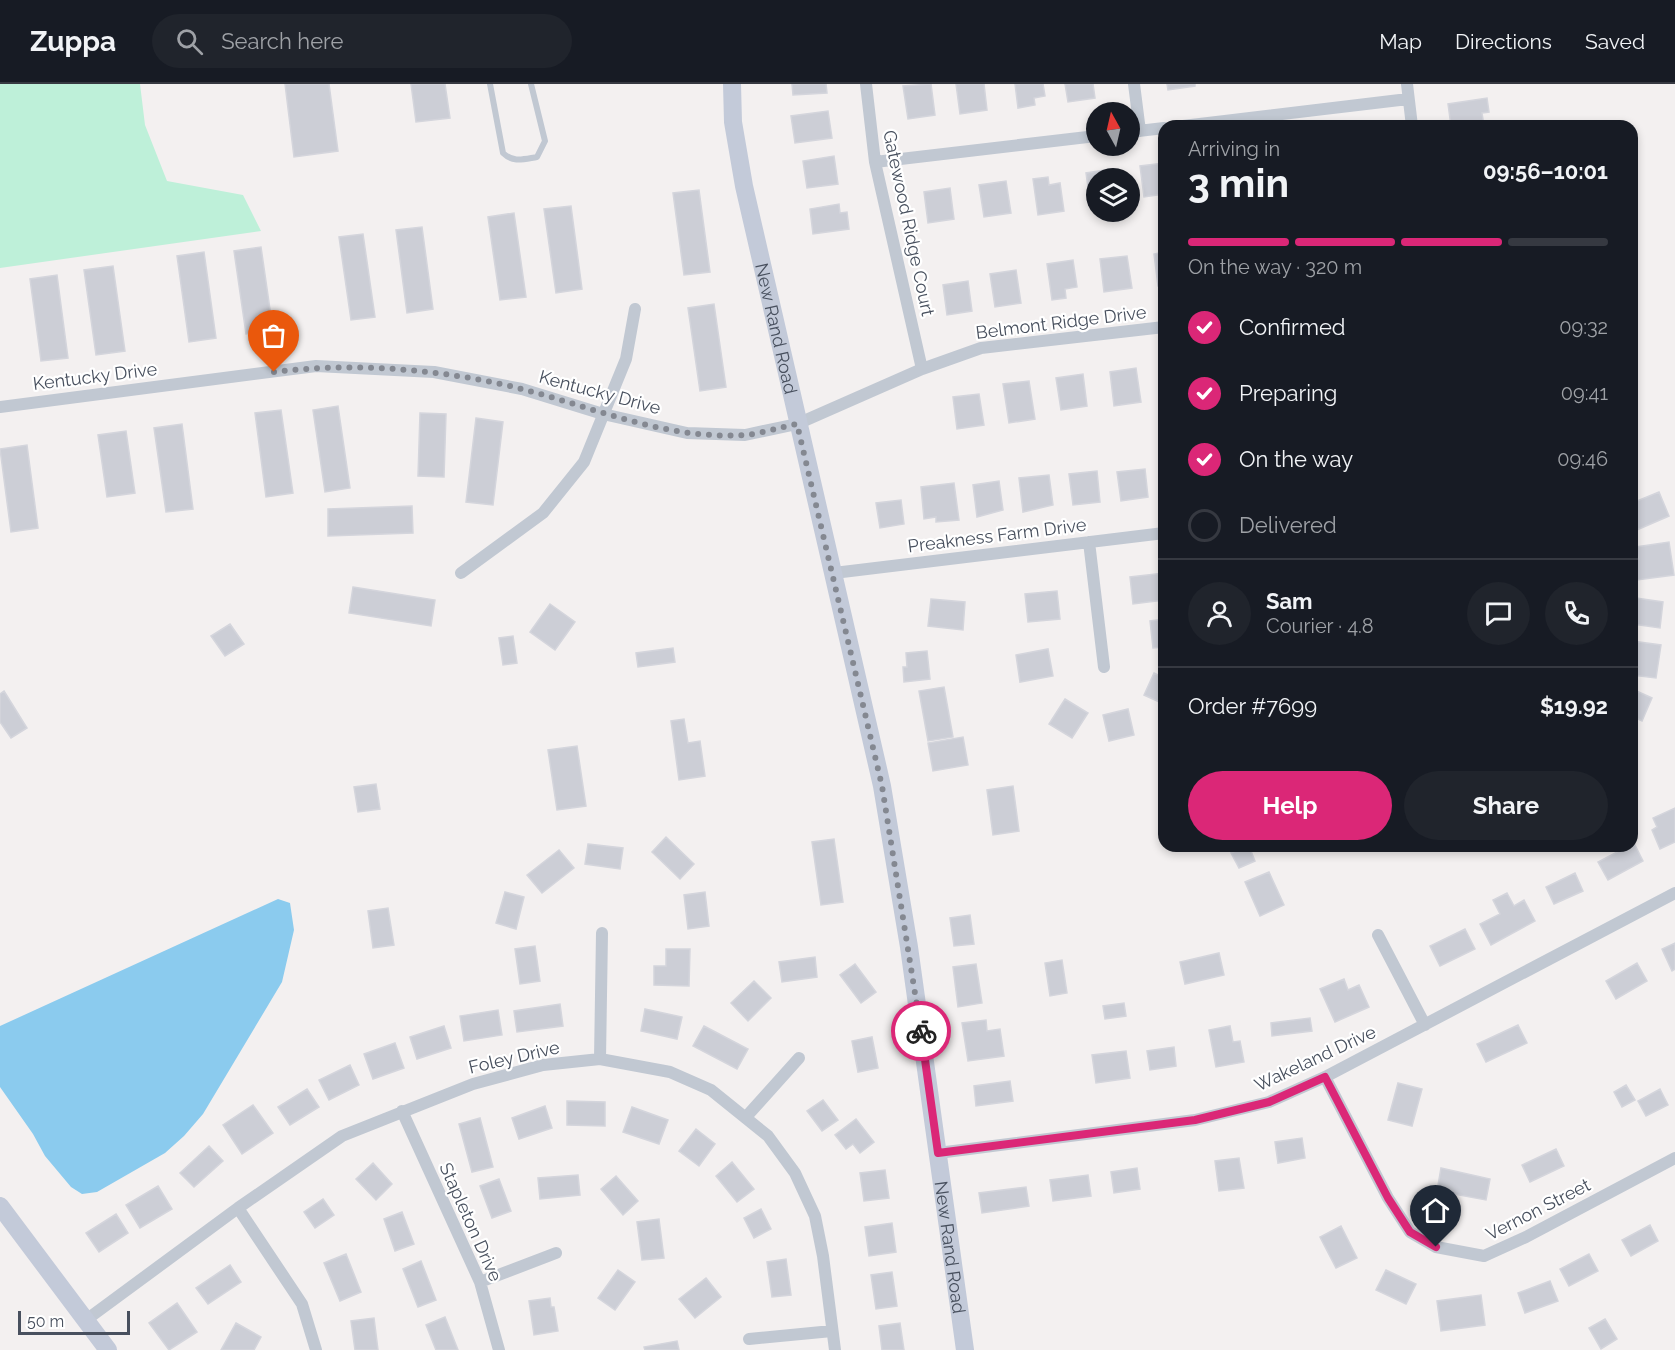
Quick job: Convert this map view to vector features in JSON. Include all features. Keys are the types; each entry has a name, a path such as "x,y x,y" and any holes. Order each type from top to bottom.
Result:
{"street":[{"name":"New Rand Road","path":"732,84 733,122 744,186 882,786 909,947 966,1350"},
{"name":"Gatewood Ridge Court","path":"866,84 875,162 922,369"},
{"path":"1134,84 1134,102"},
{"path":"1407,84 1411,120"},
{"path":"1233,120 1408,99"},
{"path":"1140,131 1158,129"},
{"path":"875,162 1086,137"},
{"path":"461,573 543,513 584,462 626,359 635,309"},
{"name":"Belmont Ridge Drive","path":"797,424 922,369 981,348 1158,328"},
{"name":"Kentucky Drive","path":"0,407 316,366 434,372 522,389 603,414 687,433 745,435 797,424"},
{"name":"Preakness Farm Drive","path":"834,573 1158,534"},
{"path":"1089,542 1104,667"},
{"name":"Wakeland Drive","path":"938,1153 1195,1120 1269,1102 1325,1077 1675,893"},
{"path":"600,1059 602,933"},
{"path":"1378,935 1425,1025"},
{"path":"746,1117 800,1058"},
{"name":"Foley Drive","path":"86,1320 238,1208 342,1136 473,1084 543,1065 600,1059 670,1072 711,1090 768,1136 795,1173 815,1216 823,1256 834,1350"},
{"name":"Vernon Street","path":"1325,1077 1388,1198 1404,1223 1410,1232 1436,1247 1484,1256 1526,1237 1675,1158"},
{"name":"Stapleton Drive","path":"402,1111 480,1282 499,1350"},
{"path":"0,1206 108,1350"},
{"path":"238,1208 302,1304 316,1350"},
{"path":"480,1282 556,1253"},
{"path":"749,1339 832,1331"}],"lane":[{"path":"490,84 503,153 509,159 518,160 537,157 545,141 531,84"}],"green space":[{"path":"0,84 140,84 145,125 167,181 243,195 261,231 0,268"}],"water":[{"path":"278,899 290,903 294,930 282,982 203,1114 165,1153 97,1192 82,1194 71,1187 45,1156 33,1134 0,1087 0,1026"}],"building":[{"path":"285,84 329,84 338,151 294,157"},
{"path":"411,84 445,84 450,118 416,122"},
{"path":"792,84 826,84 827,93 793,95"},
{"path":"931,84 935,115 908,119 903,86"},
{"path":"956,84 984,84 987,110 960,114"},
{"path":"1015,84 1043,84 1045,96 1034,98 1035,105 1018,108"},
{"path":"1065,84 1093,84 1095,98 1068,102"},
{"path":"1167,84 1195,84 1195,86 1168,90"},
{"path":"1487,98 1489,112 1482,113 1483,120 1450,120 1448,104"},
{"path":"828,111 832,138 795,143 791,116"},
{"path":"834,156 838,184 807,188 803,161"},
{"path":"1158,164 1158,195 1144,197 1140,166"},
{"path":"1048,177 1049,185 1060,183 1064,211 1038,215 1033,179"},
{"path":"1006,181 1011,213 984,217 979,185"},
{"path":"950,188 954,219 928,223 924,192"},
{"path":"699,190 710,272 684,275 673,193"},
{"path":"839,204 840,213 847,212 849,229 813,234 810,209"},
{"path":"571,206 582,289 556,293 544,209"},
{"path":"514,213 526,297 500,300 488,217"},
{"path":"422,227 433,309 407,313 396,230"},
{"path":"363,234 375,317 351,320 339,237"},
{"path":"261,247 273,330 246,334 234,251"},
{"path":"204,252 216,338 189,342 177,256"},
{"path":"1158,253 1158,286 1154,254"},
{"path":"1127,256 1132,288 1104,292 1100,259"},
{"path":"1073,260 1077,287 1065,289 1066,298 1052,300 1047,264"},
{"path":"113,266 125,351 96,355 84,270"},
{"path":"1016,270 1021,303 995,307 990,274"},
{"path":"57,275 68,358 41,361 30,279"},
{"path":"968,281 972,311 947,315 943,285"},
{"path":"714,304 726,387 700,391 688,308"},
{"path":"1136,368 1141,402 1114,406 1110,372"},
{"path":"1083,374 1087,406 1061,410 1056,378"},
{"path":"1029,381 1035,419 1009,423 1003,384"},
{"path":"979,394 984,425 957,429 953,397"},
{"path":"338,406 350,488 325,492 313,410"},
{"path":"281,410 293,493 266,497 255,413"},
{"path":"420,413 446,414 444,477 418,476"},
{"path":"476,418 503,422 493,505 466,502"},
{"path":"182,424 193,509 166,512 154,428"},
{"path":"126,431 135,493 107,497 98,435"},
{"path":"27,445 38,528 11,532 0,449"},
{"path":"1145,469 1148,497 1121,501 1117,472"},
{"path":"1097,471 1100,502 1073,505 1069,474"},
{"path":"1049,475 1053,505 1023,512 1019,478"},
{"path":"999,481 1003,510 977,517 973,485"},
{"path":"954,483 959,520 936,522 936,517 924,519 921,487"},
{"path":"1659,492 1669,516 1638,529 1638,501"},
{"path":"901,500 904,524 880,528 876,503"},
{"path":"412,506 413,533 328,536 328,509"},
{"path":"1669,542 1674,575 1638,580 1638,547"},
{"path":"1158,574 1158,601 1133,604 1130,577"},
{"path":"353,587 435,600 431,626 349,613"},
{"path":"1057,591 1060,619 1028,622 1025,594"},
{"path":"1638,598 1663,602 1660,628 1638,625"},
{"path":"931,599 965,602 963,630 928,626"},
{"path":"550,604 575,622 555,650 530,632"},
{"path":"1158,620 1158,648 1153,648 1150,621"},
{"path":"230,624 244,644 225,656 211,636"},
{"path":"513,636 517,663 503,665 499,638"},
{"path":"1638,642 1661,645 1656,678 1638,676"},
{"path":"673,648 675,662 638,667 636,653"},
{"path":"1048,649 1053,676 1020,682 1016,655"},
{"path":"927,651 930,679 904,682 903,667 907,667 906,653"},
{"path":"1154,673 1158,675 1158,701 1144,695"},
{"path":"944,687 953,737 928,741 919,691"},
{"path":"4,691 27,728 11,738 0,722 0,694"},
{"path":"1638,692 1652,698 1642,721 1638,719"},
{"path":"1065,699 1088,713 1072,738 1049,724"},
{"path":"1128,709 1134,735 1109,741 1103,715"},
{"path":"684,719 688,743 700,741 705,776 679,780 671,721"},
{"path":"963,737 968,765 933,771 928,743"},
{"path":"577,746 586,806 557,810 548,750"},
{"path":"376,784 380,809 358,812 354,787"},
{"path":"1013,786 1019,831 993,835 987,790"},
{"path":"1675,808 1675,842 1660,849 1652,830 1657,827 1653,818"},
{"path":"666,837 694,864 680,879 652,852"},
{"path":"834,839 843,902 821,905 812,842"},
{"path":"588,844 623,848 620,869 585,864"},
{"path":"559,850 574,868 542,893 527,875"},
{"path":"1638,851 1643,861 1608,880 1598,862 1617,852"},
{"path":"1251,852 1255,861 1239,868 1231,853"},
{"path":"1269,872 1284,905 1260,916 1245,882"},
{"path":"1575,873 1583,891 1554,904 1546,887"},
{"path":"505,892 524,897 516,929 496,923"},
{"path":"705,892 709,926 688,929 684,895"},
{"path":"1507,893 1514,906 1524,900 1535,921 1491,945 1480,924 1500,914 1493,900"},
{"path":"388,908 394,945 373,948 368,911"},
{"path":"970,915 974,944 954,946 950,918"},
{"path":"1465,929 1475,949 1440,966 1430,946"},
{"path":"1675,943 1675,969 1672,971 1662,949"},
{"path":"535,946 540,981 520,984 515,949"},
{"path":"666,949 690,949 689,986 654,985 654,966 666,966"},
{"path":"1219,953 1224,975 1185,984 1180,962"},
{"path":"815,957 817,977 782,982 779,962"},
{"path":"1062,960 1067,993 1050,996 1045,963"},
{"path":"1637,963 1647,981 1616,999 1606,981"},
{"path":"855,964 876,992 861,1003 840,975"},
{"path":"976,964 982,1003 958,1007 953,967"},
{"path":"1344,979 1348,990 1359,985 1369,1007 1335,1022 1320,989"},
{"path":"754,981 771,998 748,1021 731,1003"},
{"path":"1124,1003 1126,1016 1105,1019 1103,1006"},
{"path":"560,1004 563,1026 517,1032 514,1011"},
{"path":"645,1009 682,1017 677,1039 641,1031"},
{"path":"498,1010 502,1035 464,1041 460,1016"},
{"path":"1310,1018 1312,1031 1272,1036 1271,1023"},
{"path":"986,1020 987,1031 1000,1029 1004,1056 968,1061 962,1023"},
{"path":"1518,1025 1527,1043 1486,1062 1477,1044"},
{"path":"444,1026 451,1048 417,1059 410,1037"},
{"path":"704,1026 748,1049 737,1069 693,1046"},
{"path":"1230,1026 1233,1042 1240,1041 1244,1062 1216,1067 1209,1030"},
{"path":"872,1037 878,1068 858,1072 852,1041"},
{"path":"395,1043 404,1068 373,1079 364,1054"},
{"path":"1174,1047 1176,1066 1150,1070 1147,1051"},
{"path":"1126,1051 1130,1078 1096,1083 1092,1055"},
{"path":"350,1065 359,1085 329,1100 319,1080"},
{"path":"1010,1081 1013,1101 976,1106 974,1086"},
{"path":"1398,1083 1422,1089 1412,1126 1388,1120"},
{"path":"1626,1085 1635,1100 1622,1107 1614,1092"},
{"path":"307,1089 319,1107 290,1125 278,1107"},
{"path":"1660,1089 1668,1105 1646,1116 1638,1101"},
{"path":"823,1100 838,1120 822,1131 807,1111"},
{"path":"567,1101 605,1102 605,1126 567,1125"},
{"path":"253,1105 273,1133 242,1154 223,1125"},
{"path":"545,1106 552,1128 519,1139 512,1118"},
{"path":"632,1107 668,1120 659,1144 623,1132"},
{"path":"480,1118 493,1167 472,1172 459,1124"},
{"path":"856,1119 874,1142 860,1153 853,1144 846,1149 835,1135"},
{"path":"696,1129 715,1144 699,1166 679,1151"},
{"path":"1302,1138 1305,1158 1278,1163 1275,1142"},
{"path":"209,1146 223,1161 194,1187 180,1173"},
{"path":"1556,1149 1564,1166 1530,1182 1522,1165"},
{"path":"1239,1158 1244,1188 1219,1191 1215,1161"},
{"path":"732,1162 754,1189 737,1202 716,1176"},
{"path":"373,1163 392,1184 376,1200 356,1179"},
{"path":"1137,1168 1140,1189 1114,1193 1111,1172"},
{"path":"1441,1168 1490,1179 1486,1200 1437,1191"},
{"path":"885,1170 889,1198 864,1201 860,1173"},
{"path":"578,1175 580,1195 540,1199 538,1178"},
{"path":"1088,1175 1091,1196 1053,1201 1050,1180"},
{"path":"616,1176 638,1201 623,1215 601,1189"},
{"path":"499,1179 511,1211 492,1218 480,1186"},
{"path":"158,1186 172,1209 140,1228 126,1205"},
{"path":"1026,1187 1029,1206 982,1213 979,1193"},
{"path":"323,1199 334,1215 315,1228 304,1212"},
{"path":"761,1209 771,1229 754,1238 744,1218"},
{"path":"402,1212 414,1244 395,1251 384,1219"},
{"path":"116,1214 128,1233 99,1252 86,1233"},
{"path":"659,1219 664,1258 642,1260 637,1222"},
{"path":"892,1223 896,1252 869,1256 865,1227"},
{"path":"1650,1225 1658,1241 1631,1256 1622,1240"},
{"path":"1341,1226 1357,1258 1336,1268 1320,1237"},
{"path":"346,1254 361,1292 340,1301 324,1263"},
{"path":"1589,1254 1598,1271 1569,1286 1560,1269"},
{"path":"786,1259 791,1295 772,1297 767,1262"},
{"path":"421,1261 436,1300 418,1307 403,1269"},
{"path":"230,1265 241,1282 208,1304 196,1288"},
{"path":"618,1270 635,1282 615,1310 598,1298"},
{"path":"1386,1270 1416,1284 1406,1304 1376,1290"},
{"path":"892,1272 897,1306 876,1309 871,1275"},
{"path":"706,1278 721,1297 695,1318 679,1299"},
{"path":"1550,1281 1558,1301 1525,1313 1518,1293"},
{"path":"1481,1295 1485,1325 1441,1331 1437,1301"},
{"path":"550,1298 558,1331 534,1335 529,1301"},
{"path":"177,1303 197,1332 169,1350 149,1323"},
{"path":"445,1317 458,1350 436,1350 426,1325"},
{"path":"374,1318 378,1350 355,1350 351,1321"},
{"path":"1605,1319 1617,1339 1601,1349 1589,1328"},
{"path":"236,1323 261,1337 254,1350 221,1350"},
{"path":"900,1323 904,1350 882,1350 879,1326"},
{"path":"677,1341 679,1350 645,1350 644,1347"}],"way so far":[{"path":"274,372 316,366 434,372 522,389 603,414 687,433 745,435 797,424 856,666 882,786 921,1031"}],"route":[{"path":"921,1031 938,1153 1195,1120 1269,1102 1325,1077 1388,1198 1410,1232 1436,1247"}]}
